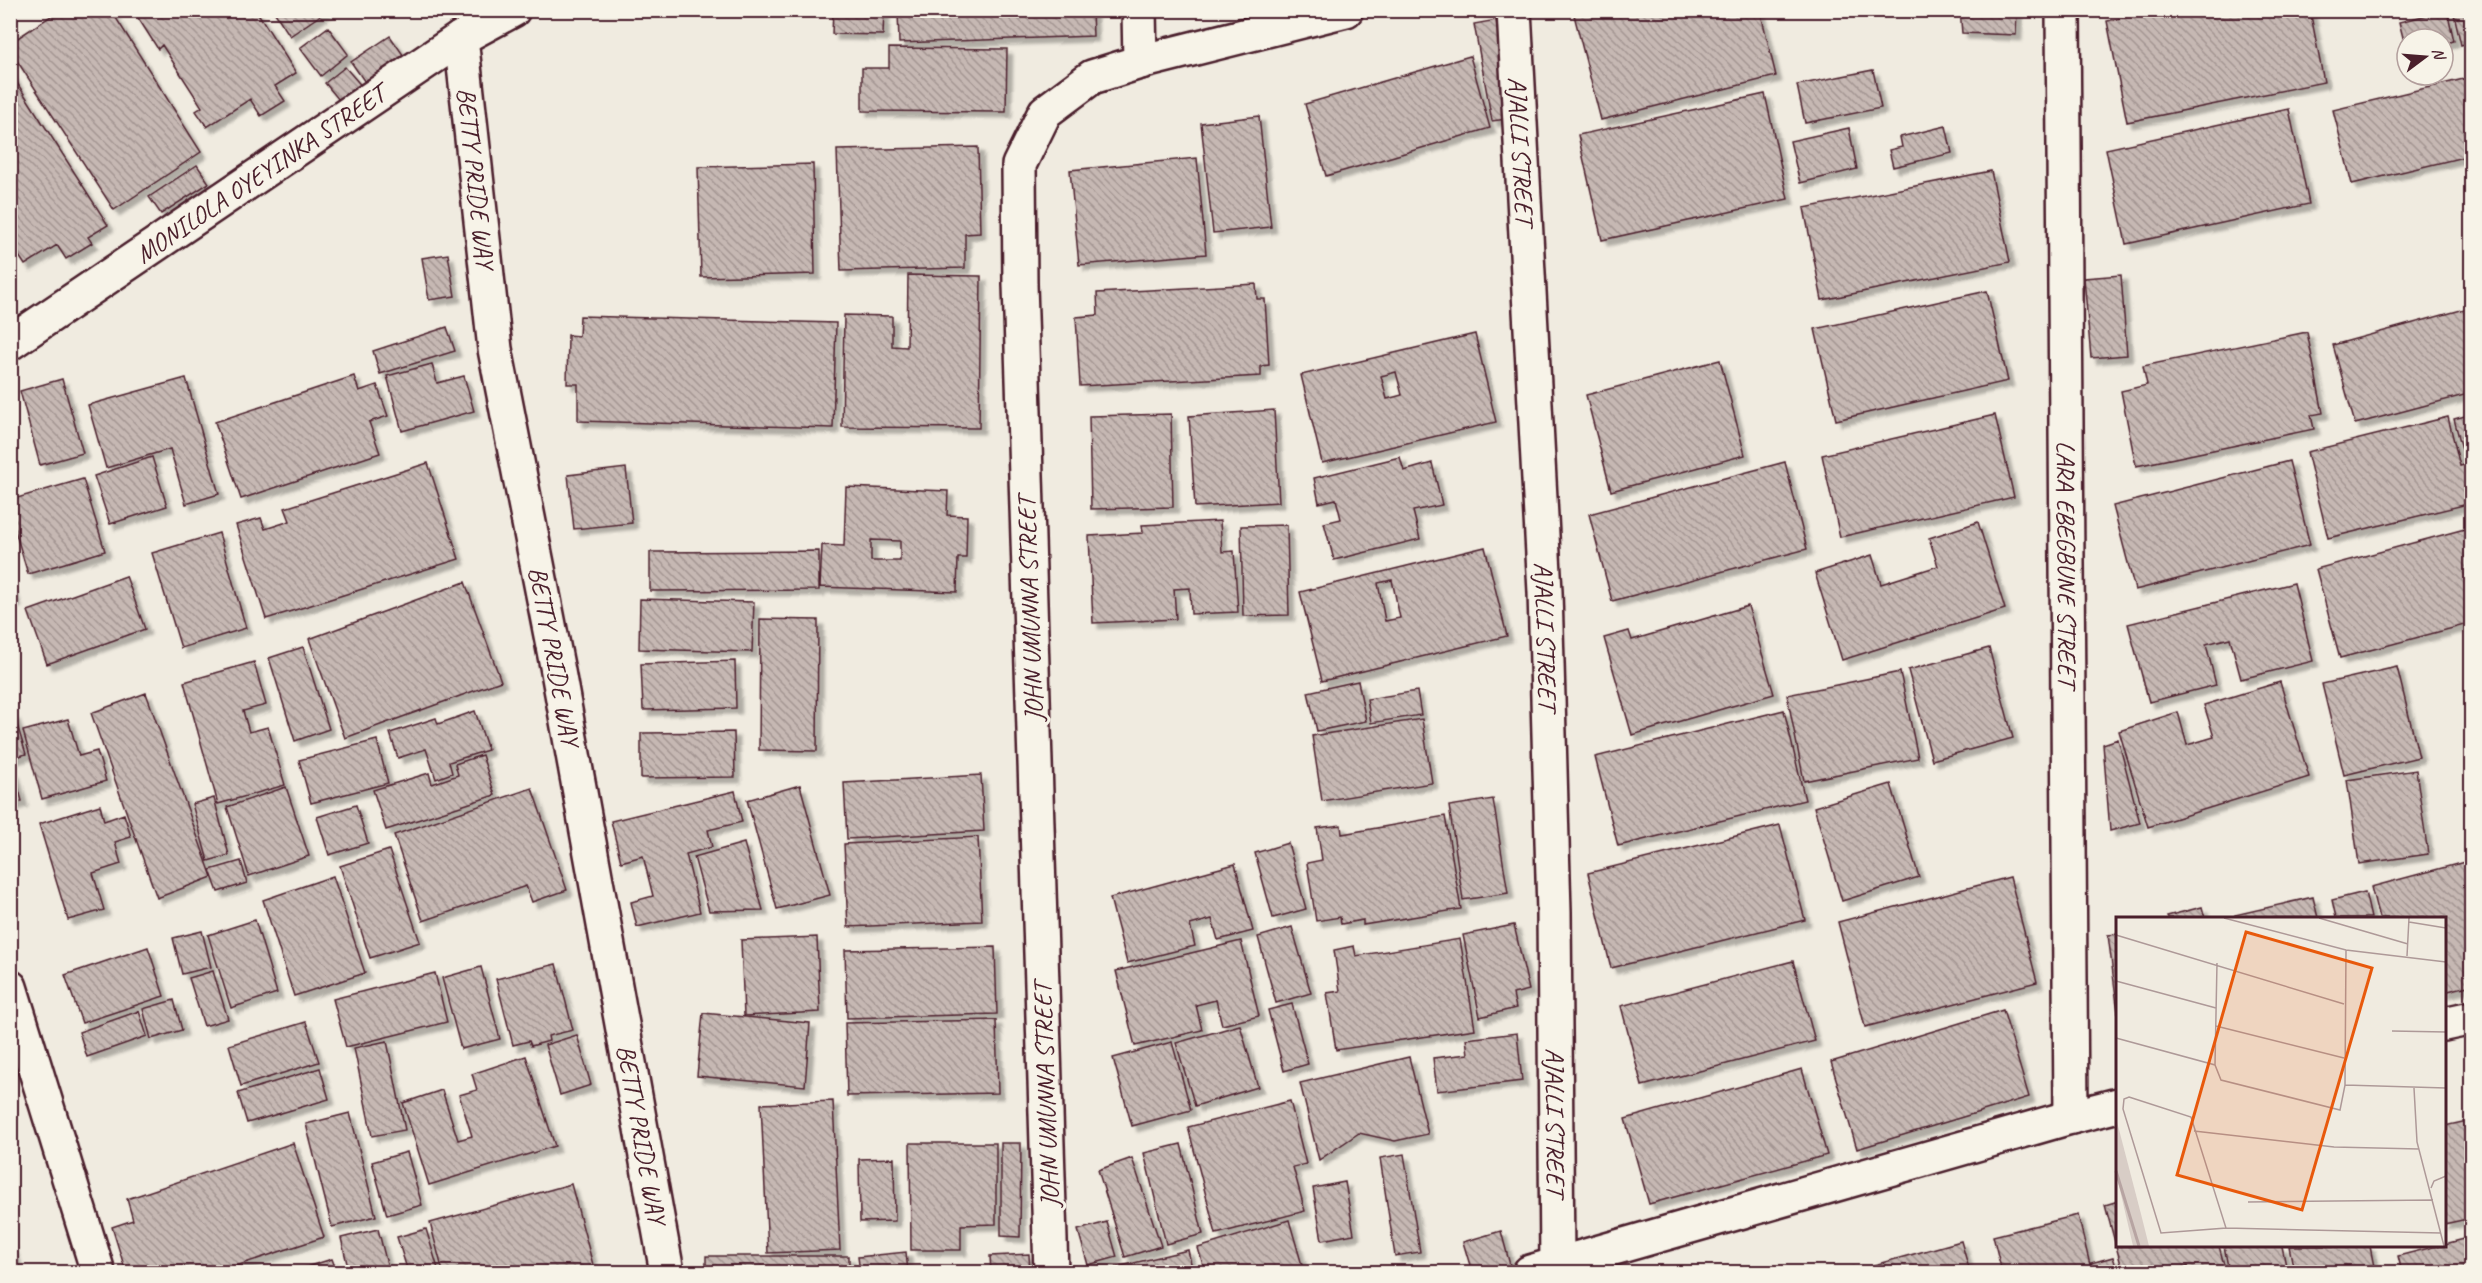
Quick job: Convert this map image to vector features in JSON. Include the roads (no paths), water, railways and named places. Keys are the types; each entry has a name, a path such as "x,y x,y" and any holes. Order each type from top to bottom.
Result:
{"street":[{"name":"MONILOLA OYEYINKA STREET","path":"10,343 461,38 513,10"},
{"path":"1139,10 1140,62"},
{"name":"JOHN UMUNNA STREET","path":"1051,1272 1020,284 1019,165 1045,112 1092,77 1140,62 1346,10"},
{"name":"AJALLI STREET","path":"1514,10 1545,592 1554,912 1544,1268"},
{"name":"LARA EBEGBUNE STREET","path":"2062,10 2071,1116"},
{"name":"BETTY PRIDE WAY","path":"461,38 495,349 559,678 667,1272"},
{"path":"10,987 98,1272"},
{"path":"2446,1024 2472,1018"},
{"path":"1544,1268 2071,1116 2116,1105"}]}
